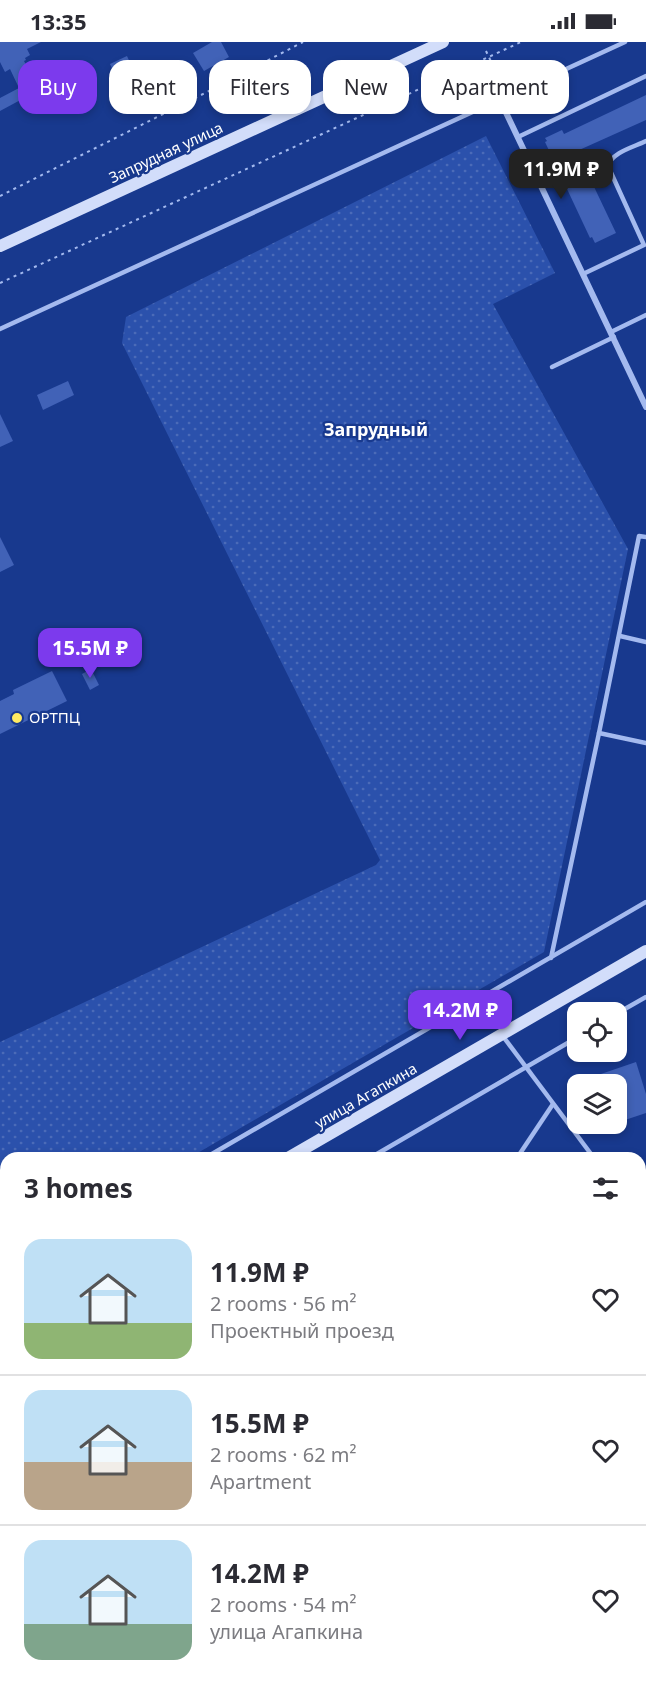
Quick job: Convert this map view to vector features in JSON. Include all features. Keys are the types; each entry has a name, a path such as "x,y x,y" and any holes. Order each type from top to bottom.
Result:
{"main road":[{"name":"Запрудная улица","path":"0,246 442,42"},
{"name":"улица Агапкина","path":"298,1152 646,951"}],"street":[{"path":"507,114 646,407"}],"lane":[{"path":"569,68 625,42"},
{"path":"518,137 646,76"},
{"path":"0,329 467,114"},
{"path":"583,273 645,244 608,166 609,160 615,156 646,141"},
{"path":"552,367 646,315"},
{"path":"551,958 620,636 639,536 646,537"},
{"path":"620,636 646,642"},
{"path":"599,733 646,743"},
{"path":"215,1152 646,902"},
{"path":"627,1008 646,997"},
{"path":"501,1035 589,1152"},
{"path":"380,1152 567,1044"},
{"path":"521,1152 553,1104"}],"path":[{"path":"0,196 209,92 303,42"},
{"path":"0,283 521,42"}],"shaded area":[{"path":"486,136 555,273 493,304 628,549 544,952 199,1152 0,1152 0,1042 376,865 380,860 122,343 126,317"}],"building":[{"path":"0,42 41,42 27,49 30,55 25,58 26,60 18,60 18,86 10,69 5,72 0,62"},
{"path":"212,42 221,42 229,57 224,60 209,60 209,68 204,71 193,53"},
{"path":"18,89 18,101 0,111 0,98"},
{"path":"646,95 646,120 577,151 616,233 595,243 592,237 590,238 545,138 562,130 564,134"},
{"path":"68,381 74,395 43,410 37,395"},
{"path":"0,414 13,441 0,447"},
{"path":"0,537 14,565 0,572"},
{"path":"91,669 99,685 90,690 82,674"},
{"name":"ОРТПЦ","path":"52,671 67,701 0,734 0,701 14,694 13,690"},
{"path":"636,1062 646,1094 646,1113 627,1119 627,1074 601,1074"}],"place":[{"name":"ОРТПЦ","path":"17,718"}],"district":[{"name":"Запрудный","path":"376,430"}]}
